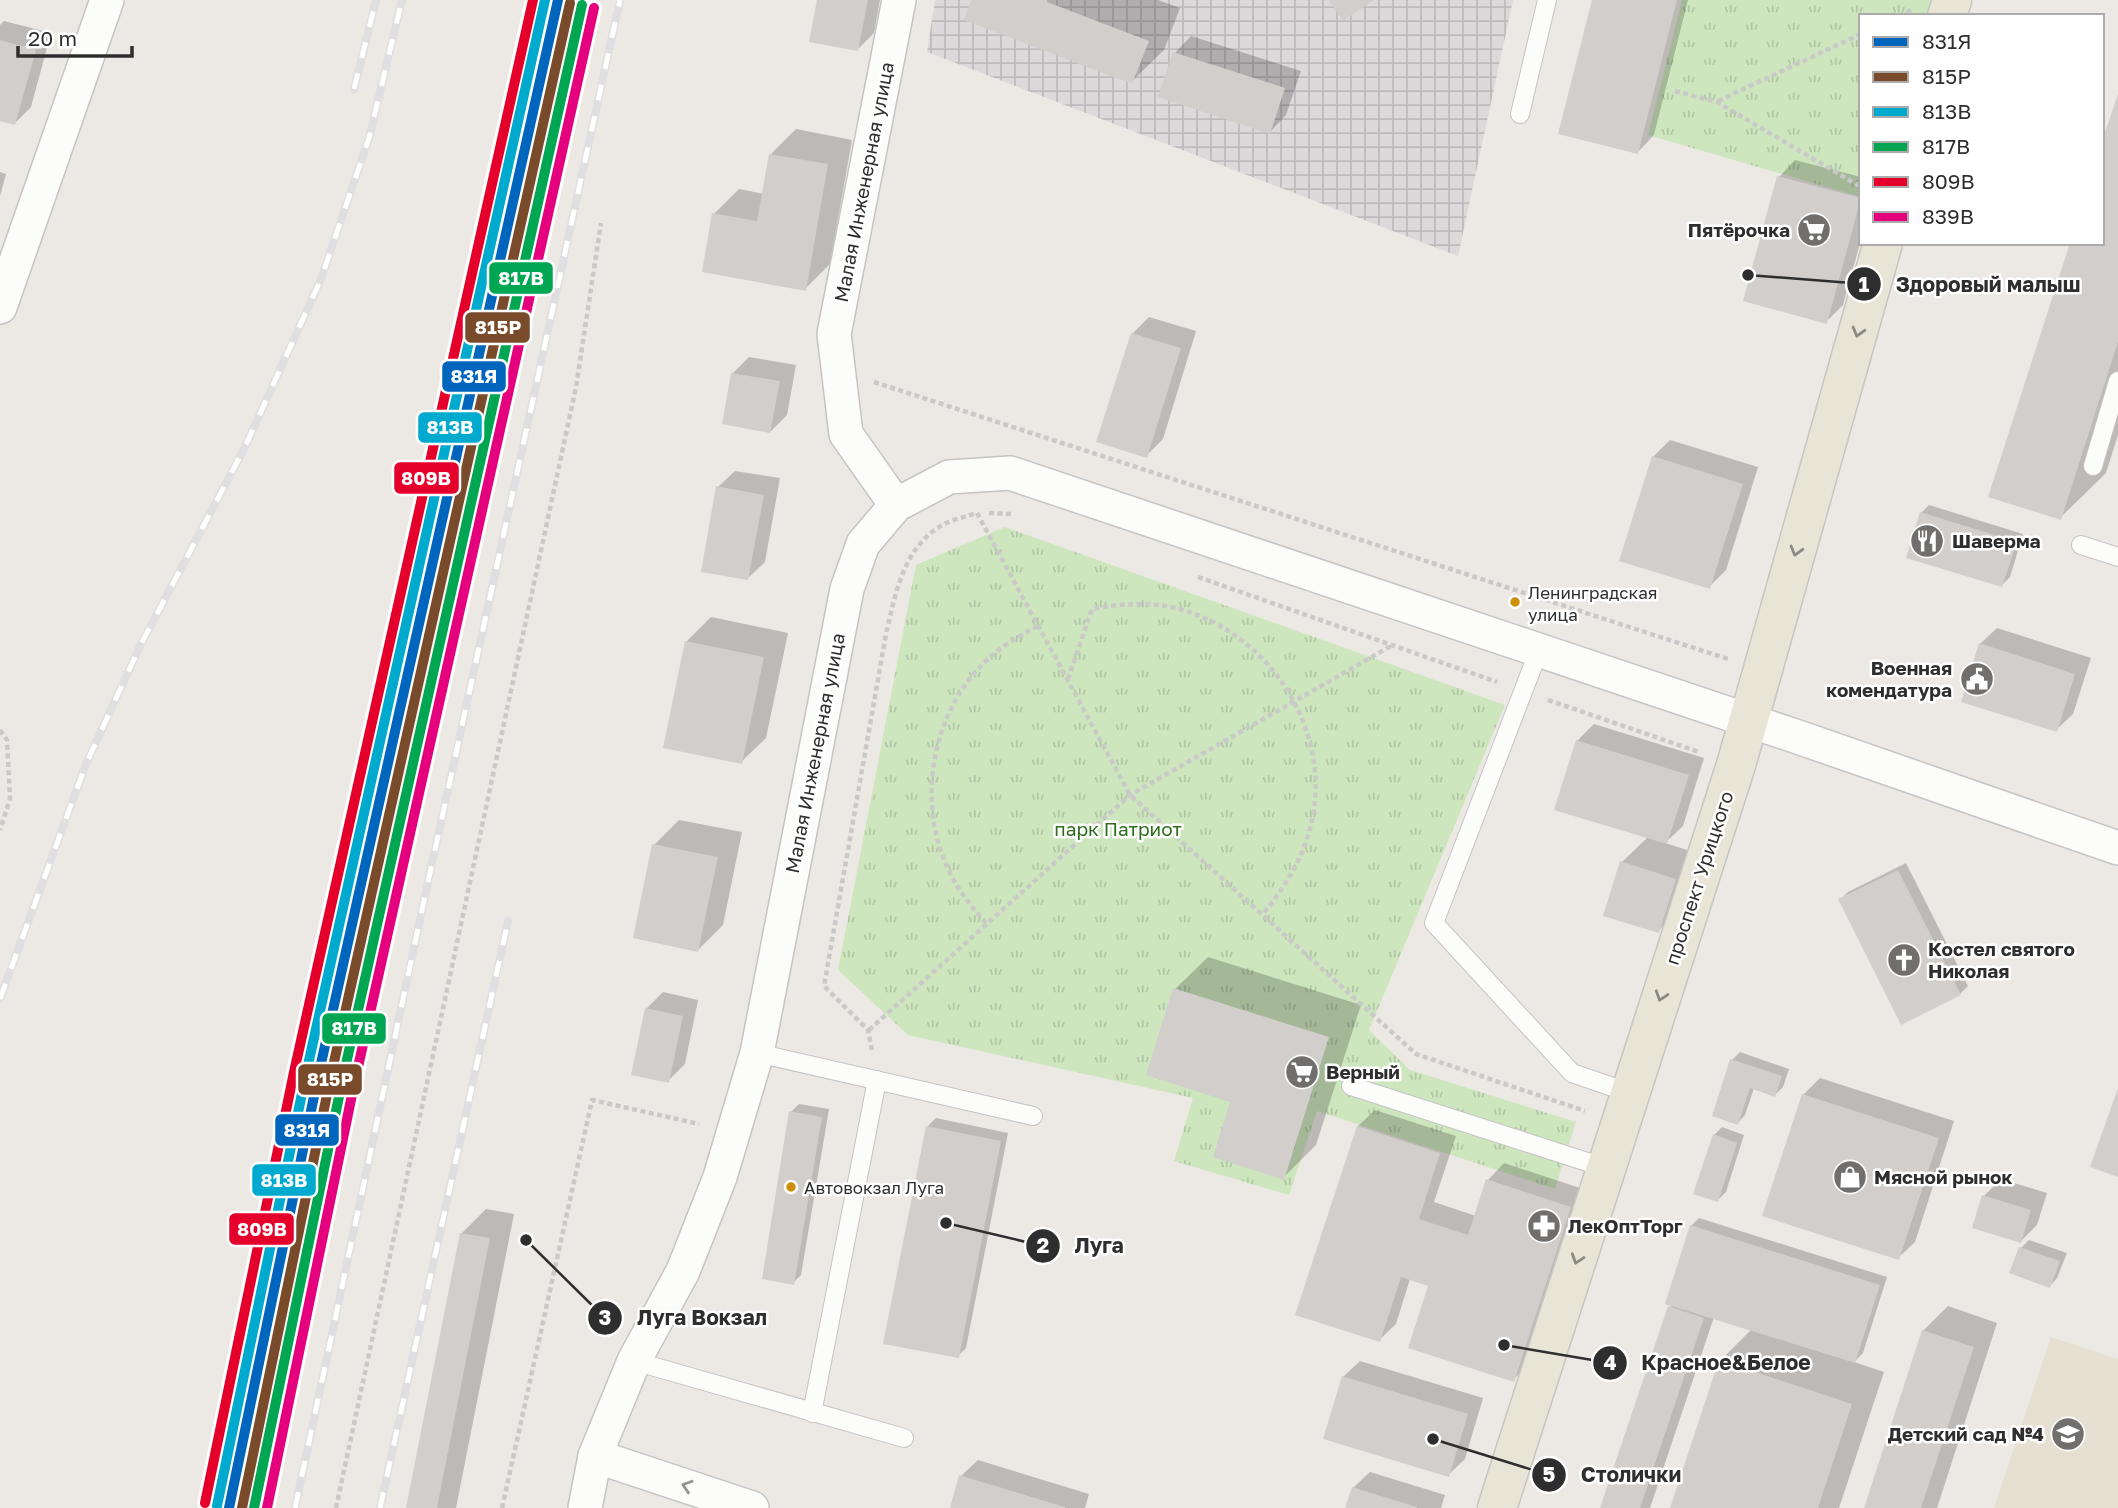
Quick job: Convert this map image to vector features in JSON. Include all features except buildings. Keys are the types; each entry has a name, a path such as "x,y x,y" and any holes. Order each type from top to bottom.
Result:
{"main road":[{"name":"проспект Урицкого","path":"1497,1508 1736,765 1882,245"}],"street":[{"path":"0,307 6,270 107,0"},
{"name":"Малая Инженерная улица","path":"585,1508 596,1456 634,1361 683,1270 720,1177 757,1053 847,589 863,544 896,505 846,434 834,334 899,0"},
{"path":"896,505 949,477 1010,472 1748,720 2118,848"},
{"path":"596,1456 752,1508"}],"lane":[{"path":"1520,114 1547,0"},
{"path":"2093,466 2118,381"},
{"path":"2081,545 2118,557"},
{"path":"1539,650 1434,923 1572,1073 1625,1108"},
{"path":"757,1053 1032,1116"},
{"path":"812,1413 877,1080"},
{"path":"1351,1086 1606,1168"},
{"path":"634,1361 904,1438"}],"path":[{"path":"1717,102 1859,35"},
{"path":"1675,91 1717,102 1859,186"},
{"path":"336,1508 571,414 601,223"},
{"path":"838,370 1762,670"},
{"path":"877,1080 868,1030 824,986 886,634 898,583 916,547 944,524 977,513 1017,514"},
{"path":"977,513 1130,795 1416,1054 1625,1108"},
{"path":"1185,573 1736,765"},
{"path":"1068,680 1091,609 1118,604 1171,607 1197,615 1232,634 1263,659 1281,679 1295,701 1307,732 1314,764 1315,797 1312,819 1299,861 1283,889 1262,915"},
{"path":"986,923 967,901 951,875 940,848 933,819 933,761 949,714 969,680 1012,640 1038,626"},
{"path":"868,1030 1130,795 1392,645"},
{"path":"0,730 7,740 10,799 0,830"},
{"path":"502,1508 592,1100 733,1131"}],"shaded area":[{"path":"935,0 1513,0 1458,256 927,52"},
{"name":"Детский сад №4","path":"2051,1337 2118,1359 2118,1508 1994,1508"}],"green space":[{"path":"1682,0 1931,0 1927,14 1859,14 1859,196 1648,135"},
{"name":"парк Патриот","path":"1005,527 1505,705 1369,1030 1410,1070 1576,1122 1555,1189 1317,1111 1289,1195 1174,1161 1193,1098 908,1035 838,970 916,565"}],"railway":[{"path":"354,89 376,0"},
{"path":"0,999 86,764 140,646 244,449 321,279 369,138 402,0"},
{"path":"295,1508 620,0"},
{"path":"380,1508 508,921"}],"transit line":[{"name":"809В","path":"205,1503 294,1072 533,0"},
{"name":"813В","path":"217,1506 306,1074 545,0"},
{"name":"831Я","path":"229,1508 318,1077 558,0"},
{"name":"815Р","path":"242,1508 330,1080 570,3"},
{"name":"817В","path":"254,1508 342,1082 582,5"},
{"name":"839В","path":"267,1508 354,1085 594,8"}],"place":[{"name":"Пятёрочка","path":"1814,230"},
{"name":"Здоровый малыш","path":"1748,275"},
{"name":"Шаверма","path":"1927,541"},
{"name":"Ленинградская улица","path":"1515,602"},
{"name":"Военная комендатура","path":"1977,679"},
{"name":"Костел святого Николая","path":"1904,960"},
{"name":"Верный","path":"1302,1072"},
{"name":"Мясной рынок","path":"1850,1177"},
{"name":"Автовокзал Луга","path":"791,1187"},
{"name":"Луга","path":"946,1223"},
{"name":"ЛекОптТорг","path":"1544,1226"},
{"name":"Луга Вокзал","path":"526,1240"},
{"name":"Красное&Белое","path":"1504,1345"},
{"name":"Детский сад №4","path":"2068,1434"},
{"name":"Столички","path":"1433,1439"}]}
